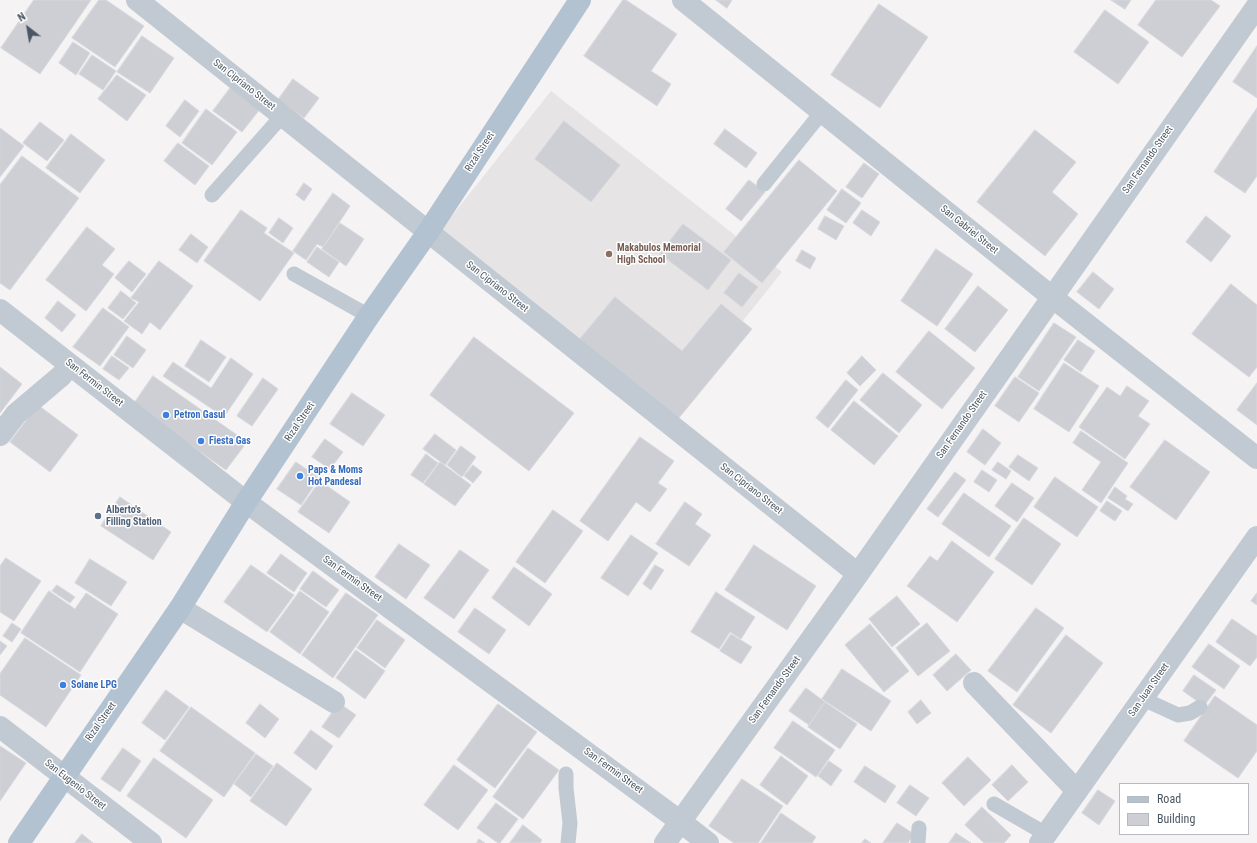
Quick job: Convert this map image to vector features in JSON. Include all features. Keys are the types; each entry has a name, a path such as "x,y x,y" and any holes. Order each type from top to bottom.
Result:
{"main road":[{"name":"Rizal Street","path":"19,843 180,608 246,502 369,316 428,232 580,0"}],"street":[{"name":"San Cipriano Street","path":"137,0 858,574"},
{"name":"San Gabriel Street","path":"683,0 1052,297 1257,458"},
{"name":"San Fernando Street","path":"666,843 858,574 1257,6"},
{"name":"San Fermin Street","path":"0,310 246,502 708,843"},
{"path":"0,435 16,414 61,376 70,365"},
{"name":"San Juan Street","path":"1043,838 1257,537"},
{"path":"180,608 334,702"},
{"path":"974,683 1077,791"},
{"name":"San Eugenio Street","path":"0,727 151,843"}],"lane":[{"path":"764,184 822,112"},
{"path":"212,195 282,116"},
{"path":"294,274 369,316"},
{"path":"1143,698 1178,715 1190,713 1200,707"},
{"path":"566,774 570,823 568,843"},
{"path":"994,804 1043,838"},
{"path":"918,843 919,828"}],"shaded area":[{"name":"Makabulos Memorial High School","path":"551,91 782,272 666,417 436,236"}],"building":[{"path":"34,0 91,0 40,74 1,48"},
{"path":"99,0 106,0 144,26 115,67 72,38"},
{"path":"623,0 626,0 677,34 651,71 671,84 657,106 584,56"},
{"path":"716,0 732,0 727,8"},
{"path":"1111,0 1131,0 1125,9"},
{"path":"1156,0 1211,0 1220,6 1182,57 1138,25"},
{"path":"879,4 928,37 880,108 831,75"},
{"path":"1105,10 1149,42 1118,84 1074,52"},
{"path":"142,36 174,58 150,93 117,72"},
{"path":"73,42 90,53 76,75 59,63"},
{"path":"1257,46 1257,98 1233,82"},
{"path":"92,55 116,71 103,90 79,74"},
{"path":"117,75 146,95 127,121 98,99"},
{"path":"293,79 319,98 304,118 278,100"},
{"path":"231,87 260,109 242,132 213,111"},
{"path":"185,100 199,111 180,137 166,126"},
{"path":"1257,108 1257,176 1245,193 1214,172"},
{"path":"206,109 237,132 212,165 182,143"},
{"path":"564,121 620,165 591,202 535,159"},
{"path":"40,122 64,140 47,161 23,143"},
{"path":"0,128 24,146 0,177"},
{"path":"725,129 757,153 746,168 714,144"},
{"path":"1035,130 1076,162 1052,192 1078,214 1045,256 977,202"},
{"path":"71,134 105,160 80,193 46,168"},
{"path":"178,143 209,166 195,185 164,161"},
{"path":"22,156 79,198 10,290 0,283 0,185"},
{"path":"799,160 837,191 762,283 724,252"},
{"path":"864,163 879,174 862,198 846,187"},
{"path":"749,180 765,192 741,221 726,209"},
{"path":"304,183 312,189 304,201 296,195"},
{"path":"842,189 861,203 846,223 827,210"},
{"path":"333,193 350,206 323,247 317,244 306,260 293,251"},
{"path":"241,210 267,228 264,233 294,253 260,301 204,261"},
{"path":"862,210 880,222 871,236 853,223"},
{"path":"825,216 844,226 836,240 818,229"},
{"path":"1206,216 1231,236 1211,262 1186,242"},
{"path":"279,218 293,228 283,243 269,233"},
{"path":"340,223 364,239 346,266 322,249"},
{"path":"683,224 731,260 708,290 660,254"},
{"path":"87,227 115,249 102,265 114,274 86,311 46,280"},
{"path":"191,234 208,247 197,263 179,250"},
{"path":"317,247 339,262 329,277 307,262"},
{"path":"936,249 973,274 937,326 901,301"},
{"path":"802,250 816,258 810,269 796,261"},
{"path":"129,261 146,274 132,292 115,278"},
{"path":"159,261 193,286 160,330 150,322 142,334 124,321 139,302 131,298"},
{"path":"1093,272 1114,289 1099,309 1077,292"},
{"path":"739,273 758,287 742,307 724,293"},
{"path":"1231,284 1257,305 1257,367 1249,377 1192,334"},
{"path":"978,286 1008,310 975,352 945,329"},
{"path":"121,291 136,303 123,319 108,308"},
{"path":"615,297 682,351 721,304 752,329 678,419 580,339"},
{"path":"58,301 76,315 62,332 45,318"},
{"path":"103,308 129,327 100,366 73,347"},
{"path":"1054,323 1076,337 1039,391 1018,377"},
{"path":"929,331 975,368 942,409 896,372"},
{"path":"127,336 146,350 133,368 114,355"},
{"path":"474,337 574,413 529,471 430,395"},
{"path":"201,340 226,357 209,382 185,366"},
{"path":"1078,340 1095,351 1081,372 1064,360"},
{"path":"112,356 129,368 119,380 103,369"},
{"path":"862,356 876,370 860,386 847,373"},
{"path":"231,358 253,374 224,417 163,376 173,362 211,388"},
{"path":"1064,363 1099,386 1069,432 1034,409"},
{"path":"0,367 22,384 0,413"},
{"path":"883,373 922,405 899,433 860,400"},
{"path":"153,376 247,442 226,470 133,405"},
{"path":"1015,377 1039,393 1019,422 995,406"},
{"path":"263,378 278,389 252,426 237,416"},
{"path":"846,380 858,390 828,428 816,418"},
{"path":"1257,383 1257,425 1237,410"},
{"path":"1127,386 1149,401 1138,416 1150,424 1125,459 1079,427 1107,387 1120,396"},
{"path":"352,393 385,415 363,446 330,424"},
{"path":"854,401 898,436 874,465 831,430"},
{"path":"38,405 78,435 50,472 10,442"},
{"path":"983,429 1001,443 985,465 967,452"},
{"path":"1081,431 1128,463 1101,503 1082,490 1101,462 1073,443"},
{"path":"435,434 456,450 445,465 423,449"},
{"path":"640,437 674,461 658,483 667,489 650,512 636,502 608,541 580,521"},
{"path":"325,439 343,452 330,469 312,457"},
{"path":"1165,440 1210,472 1176,520 1130,487"},
{"path":"461,446 476,457 462,477 447,465"},
{"path":"426,454 438,463 423,483 411,475"},
{"path":"1018,455 1038,468 1029,481 1009,467"},
{"path":"296,462 319,478 301,505 277,489"},
{"path":"440,462 471,485 455,506 424,484"},
{"path":"998,462 1011,471 1006,479 992,470"},
{"path":"473,465 482,472 473,483 464,476"},
{"path":"982,470 997,480 989,492 974,482"},
{"path":"955,472 966,480 938,517 927,509"},
{"path":"1055,477 1098,507 1077,537 1034,507"},
{"path":"320,481 350,502 329,533 298,512"},
{"path":"1012,483 1034,498 1017,522 995,506"},
{"path":"1115,487 1127,496 1125,499 1133,504 1128,511 1108,498"},
{"path":"964,493 1011,526 989,557 942,524"},
{"path":"120,497 171,532 153,560 101,526"},
{"path":"1107,501 1122,511 1115,521 1100,511"},
{"path":"685,502 702,514 695,524 711,535 689,566 656,544"},
{"path":"553,510 583,531 545,583 516,562"},
{"path":"1024,518 1061,544 1032,585 995,559"},
{"path":"631,535 658,553 628,596 601,578"},
{"path":"952,541 994,572 957,622 907,586 930,556 937,561"},
{"path":"399,544 430,565 406,599 375,577"},
{"path":"754,545 816,586 787,630 725,590"},
{"path":"460,550 489,570 454,619 424,598"},
{"path":"281,554 307,573 294,592 267,573"},
{"path":"6,558 41,581 14,621 0,612 0,566"},
{"path":"90,559 127,582 111,606 75,583"},
{"path":"251,565 294,595 267,632 224,602"},
{"path":"655,565 664,570 651,590 643,584"},
{"path":"514,567 552,594 529,626 492,598"},
{"path":"313,571 339,590 326,607 300,589"},
{"path":"57,585 75,597 70,603 52,591"},
{"path":"49,591 75,609 86,593 118,614 80,672 21,633"},
{"path":"300,591 329,612 300,654 270,632"},
{"path":"716,592 755,617 741,639 730,632 719,649 691,632"},
{"path":"346,593 378,615 333,678 302,655"},
{"path":"1257,593 1257,605 1251,601"},
{"path":"897,596 920,624 892,647 869,619"},
{"path":"475,608 506,630 489,654 458,632"},
{"path":"1036,608 1064,628 1017,692 988,671"},
{"path":"1232,619 1257,636 1257,657 1250,666 1216,642"},
{"path":"377,620 405,640 385,668 357,648"},
{"path":"12,623 21,629 12,642 3,636"},
{"path":"927,623 950,651 918,676 896,648"},
{"path":"870,624 909,671 884,692 845,645"},
{"path":"731,634 752,647 741,664 720,651"},
{"path":"1066,635 1103,663 1051,733 1013,705"},
{"path":"25,638 81,675 46,727 0,695 0,674"},
{"path":"0,641 7,646 0,655"},
{"path":"1209,644 1240,666 1224,689 1192,667"},
{"path":"356,650 385,671 365,699 336,678"},
{"path":"956,654 971,670 947,691 933,675"},
{"path":"842,669 891,701 871,731 822,699"},
{"path":"1194,675 1216,690 1204,706 1183,691"},
{"path":"806,688 825,702 809,725 789,711"},
{"path":"166,690 189,707 165,740 142,723"},
{"path":"1215,696 1257,725 1257,751 1238,778 1184,741"},
{"path":"921,700 931,713 917,724 908,712"},
{"path":"825,702 857,724 840,749 808,727"},
{"path":"339,703 356,715 339,738 322,727"},
{"path":"260,704 279,719 265,738 246,723"},
{"path":"498,704 537,732 495,788 457,760"},
{"path":"191,707 255,753 224,797 160,751"},
{"path":"793,721 835,750 816,777 774,748"},
{"path":"311,730 333,746 316,770 294,753"},
{"path":"0,746 26,763 0,801"},
{"path":"123,748 141,761 120,792 101,779"},
{"path":"528,748 559,770 523,819 493,797"},
{"path":"256,754 273,766 251,797 234,784"},
{"path":"781,756 808,776 787,805 760,785"},
{"path":"968,757 991,780 964,806 942,783"},
{"path":"154,758 213,800 186,838 127,796"},
{"path":"829,761 842,770 831,786 818,776"},
{"path":"277,763 312,789 286,826 250,801"},
{"path":"454,765 488,790 458,830 424,805"},
{"path":"1012,765 1028,782 1008,801 992,785"},
{"path":"865,766 896,786 885,803 854,782"},
{"path":"742,779 783,806 758,843 734,843 709,826"},
{"path":"910,785 929,798 916,816 897,803"},
{"path":"1098,790 1115,801 1099,825 1082,813"},
{"path":"496,803 518,819 500,843 477,828"},
{"path":"982,807 1011,835 1004,843 984,843 965,825"},
{"path":"781,813 816,837 812,843 761,843"},
{"path":"897,823 914,834 908,843 883,843"},
{"path":"523,825 542,840 540,843 510,843"},
{"path":"956,833 971,843 949,843"},
{"path":"82,834 93,843 75,843"},
{"path":"479,839 485,843 477,843"},
{"path":"865,839 871,843 862,843"}],"place":[{"name":"Makabulos Memorial High School","path":"609,254"},
{"name":"Petron Gasul","path":"166,415"},
{"name":"Fiesta Gas","path":"201,441"},
{"name":"Paps & Moms Hot Pandesal","path":"300,476"},
{"name":"Alberto's Filling Station","path":"98,516"},
{"name":"Solane LPG","path":"63,685"}]}
